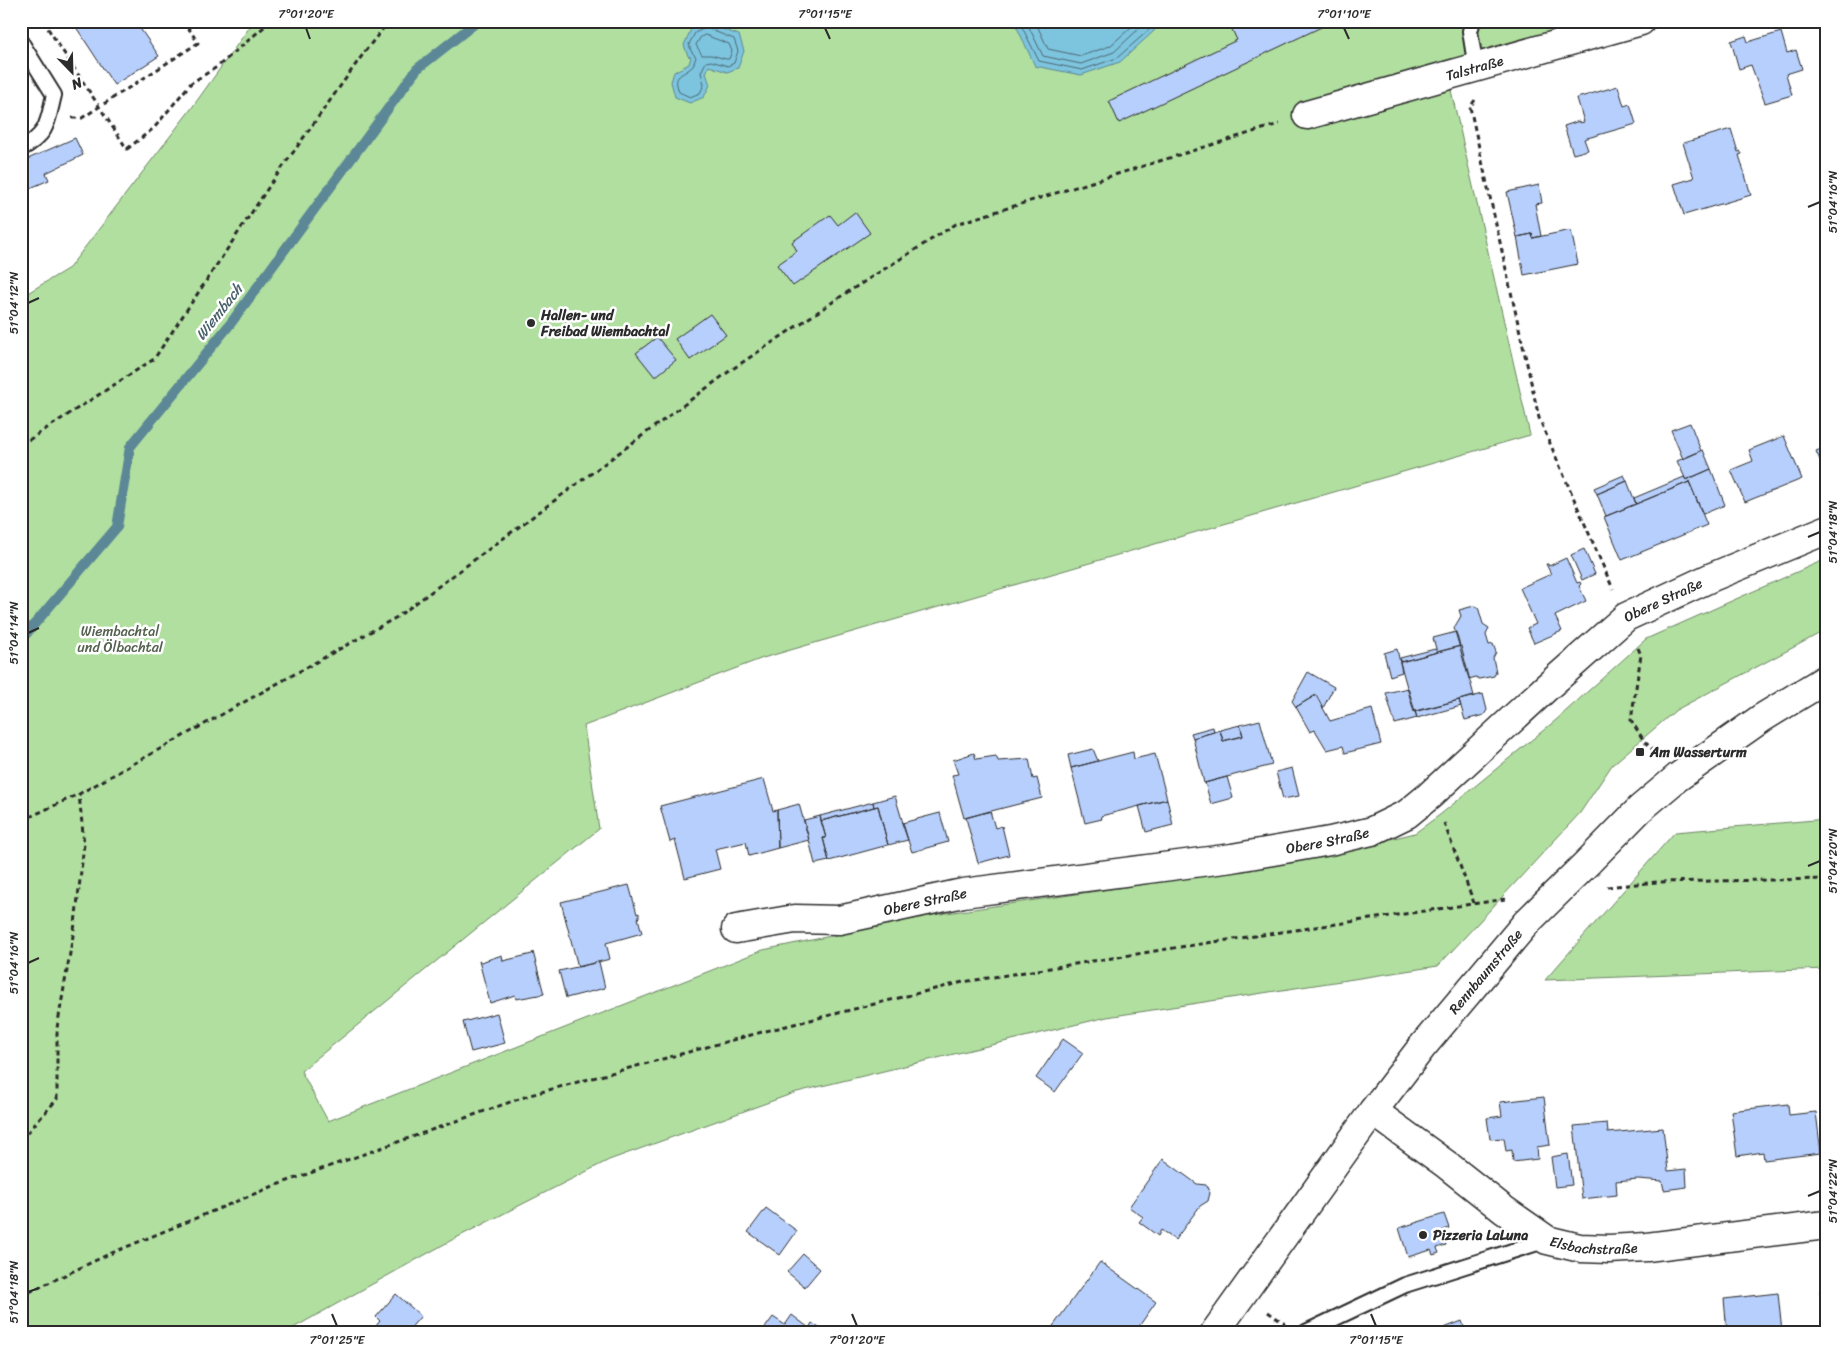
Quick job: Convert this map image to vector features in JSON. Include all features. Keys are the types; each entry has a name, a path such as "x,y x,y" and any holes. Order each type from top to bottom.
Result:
{"street":[{"name":"Talstraße","path":"1308,115 1633,22"},
{"name":"Obere Straße","path":"736,929 795,919 839,920 963,893 1232,858 1330,841 1372,831 1407,814 1429,796 1626,617 1712,577 1826,530"},
{"name":"Rennbaumstraße","path":"1215,1332 1373,1111 1422,1047 1527,922 1640,809 1678,777 1762,718 1826,678"},
{"name":"Elsbachstraße","path":"1373,1111 1448,1165 1504,1210 1547,1240 1580,1248 1628,1248 1826,1225"}],"lane":[{"path":"1473,21 1470,31 1488,65"},
{"path":"21,42 54,95 46,129 33,142 21,149"},
{"path":"1306,1332 1405,1285 1547,1240"}],"path":[{"path":"43,21 127,149 154,128 191,83 216,67 271,21"},
{"path":"100,106 198,43 184,21"},
{"path":"21,445 154,359 272,182 366,50 389,21"},
{"path":"1488,65 1470,107 1537,408 1543,427 1641,654 1631,720 1649,746"},
{"path":"21,821 79,794 397,617 730,370 843,295 956,224 1308,115"},
{"path":"21,1140 57,1098 57,1028 76,924 84,844 79,794"},
{"path":"1429,796 1441,814 1474,902"},
{"path":"1599,888 1657,882 1826,879"},
{"path":"21,1296 107,1255 271,1187 530,1095 762,1032 963,982 1474,902 1512,898"}],"green space":[{"name":"Wiembachtal und Ölbachtal","path":"254,21 1596,21 1445,64 1530,435 763,658 584,726 599,829 301,1071 328,1121 763,950 933,915 1296,862 1415,833 1556,720 1646,639 1826,559 1826,630 1676,710 1612,765 1580,813 1438,966 1107,1017 797,1092 609,1160 450,1241 286,1332 21,1332 21,297 69,268 191,109"},
{"path":"1826,819 1826,969 1545,980 1675,832"}],"water":[{"path":"1014,21 1160,21 1154,31 1120,62 1081,75 1035,66"},
{"path":"705,23 739,35 744,51 738,68 727,72 709,66 706,73 710,85 704,97 690,103 675,97 671,82 674,72 689,64 691,57 688,56 684,45 691,29"}],"building":[{"path":"72,21 135,21 159,56 114,85"},
{"path":"1228,21 1334,21 1119,123 1109,101 1237,40"},
{"path":"1781,32 1787,53 1796,50 1802,69 1786,74 1792,95 1765,103 1751,65 1739,69 1731,41 1746,36 1748,42"},
{"path":"1618,86 1624,106 1630,104 1636,124 1584,139 1588,150 1573,154 1564,126 1579,121 1579,123 1584,122 1577,98"},
{"path":"1731,129 1738,152 1740,151 1742,154 1739,155 1751,195 1684,215 1674,184 1694,178 1683,143"},
{"path":"75,138 83,155 46,173 49,180 21,192 21,162"},
{"path":"1539,185 1542,203 1535,204 1541,236 1533,238 1532,234 1517,237 1507,192"},
{"path":"855,212 870,233 793,286 777,265 797,251 792,242 830,215 838,225"},
{"path":"1571,230 1578,264 1524,275 1517,237 1532,234 1533,238"},
{"path":"710,314 726,335 690,360 675,339"},
{"path":"657,337 676,360 655,377 636,353"},
{"path":"1690,423 1701,451 1683,459 1671,430"},
{"path":"1784,436 1802,479 1745,502 1731,470 1753,461 1749,450"},
{"path":"1826,447 1826,474 1816,451"},
{"path":"1703,450 1711,469 1686,480 1677,461"},
{"path":"1711,469 1725,505 1703,514 1688,479"},
{"path":"1624,475 1627,481 1597,494 1594,488"},
{"path":"1684,477 1689,482 1636,504 1634,498"},
{"path":"1627,481 1636,504 1606,516 1597,494"},
{"path":"1689,482 1707,525 1622,560 1604,517"},
{"path":"1584,549 1595,574 1582,580 1571,555"},
{"path":"1566,558 1577,583 1580,582 1581,584 1579,586 1586,601 1555,616 1562,631 1534,643 1527,628 1536,624 1520,588 1551,574 1546,564 1549,566"},
{"path":"1474,606 1478,607 1483,624 1489,628 1486,635 1489,645 1493,644 1496,652 1493,658 1496,672 1494,676 1469,679 1454,628 1461,616 1459,610"},
{"path":"1456,632 1460,646 1437,652 1433,638"},
{"path":"1461,646 1474,696 1414,712 1400,662"},
{"path":"1397,649 1402,672 1390,676 1384,653"},
{"path":"1435,649 1437,652 1401,662 1400,658"},
{"path":"1308,672 1334,687 1323,708 1316,695 1296,707 1292,701"},
{"path":"1408,688 1417,718 1395,724 1386,693"},
{"path":"1483,694 1487,710 1484,715 1465,720 1459,700"},
{"path":"1316,695 1330,721 1372,709 1381,744 1345,753 1343,746 1327,750 1315,730 1310,732 1296,707"},
{"path":"1459,700 1461,706 1417,718 1415,711"},
{"path":"1260,720 1272,765 1204,783 1193,738 1220,730 1223,741 1243,736 1240,725"},
{"path":"1240,725 1243,736 1223,741 1220,730"},
{"path":"1213,727 1214,732 1193,738 1191,733"},
{"path":"1093,749 1098,761 1071,768 1068,755"},
{"path":"1133,752 1134,759 1155,754 1167,799 1101,816 1102,819 1085,823 1071,768"},
{"path":"974,753 976,759 996,756 998,761 1029,759 1033,779 1037,778 1042,798 964,818 952,775 958,774 953,760"},
{"path":"1292,768 1299,796 1283,799 1276,772"},
{"path":"1227,777 1233,798 1211,804 1205,783"},
{"path":"764,779 773,811 777,810 778,848 749,856 746,842 715,849 720,869 685,878 675,840 670,842 660,806"},
{"path":"895,796 908,840 888,845 878,806 874,807 873,802"},
{"path":"1167,799 1173,825 1146,832 1139,806"},
{"path":"873,802 874,807 821,821 820,816"},
{"path":"799,804 809,840 778,848 777,810"},
{"path":"878,806 888,845 829,861 823,838 826,838 821,821"},
{"path":"990,811 995,828 1002,826 1009,855 978,863 966,818"},
{"path":"940,813 948,842 912,852 902,823"},
{"path":"820,816 826,838 823,838 829,861 815,864 804,820"},
{"path":"629,885 637,914 639,913 638,918 642,933 606,943 610,959 578,967 561,902"},
{"path":"533,952 544,994 516,999 515,995 490,1003 479,961 502,955 503,961 532,954"},
{"path":"599,962 605,988 566,998 559,971"},
{"path":"497,1013 505,1043 471,1052 463,1022"},
{"path":"1063,1039 1083,1053 1055,1092 1036,1078"},
{"path":"1544,1097 1550,1145 1537,1147 1538,1159 1513,1162 1512,1150 1506,1151 1504,1138 1490,1139 1487,1118 1502,1116 1500,1102"},
{"path":"1788,1104 1789,1115 1816,1112 1821,1153 1764,1160 1763,1152 1737,1156 1731,1111"},
{"path":"1607,1123 1608,1133 1663,1128 1668,1171 1686,1169 1687,1187 1664,1190 1662,1181 1638,1179 1616,1181 1617,1195 1582,1199 1574,1126"},
{"path":"1568,1154 1572,1185 1555,1187 1551,1157"},
{"path":"1163,1159 1197,1184 1206,1185 1210,1193 1208,1201 1200,1206 1175,1240 1161,1230 1158,1236 1139,1222 1143,1217 1129,1207"},
{"path":"766,1208 797,1231 780,1255 748,1232"},
{"path":"1444,1214 1449,1228 1442,1231 1446,1245 1437,1248 1439,1253 1433,1255 1431,1250 1408,1257 1399,1228"},
{"path":"803,1254 820,1269 805,1287 787,1272"},
{"path":"1100,1262 1156,1302 1135,1332 1055,1332 1051,1329"},
{"path":"1820,1290 1826,1290 1826,1332 1824,1332"},
{"path":"1778,1293 1782,1332 1727,1332 1724,1299"},
{"path":"396,1294 421,1316 407,1332 371,1332 380,1321 376,1317"},
{"path":"792,1315 809,1328 812,1323 825,1332 762,1332 773,1317 785,1325"},
{"path":"1462,1321 1466,1332 1434,1332"}],"waterway":[{"name":"Wiembach","path":"21,640 117,527 130,447 231,323 417,69 478,21"}],"place":[{"name":"Hallen- und Freibad Wiembachtal","path":"531,323"},
{"name":"Am Wasserturm","path":"1640,752"},
{"name":"Pizzeria LaLuna","path":"1423,1235"}]}
